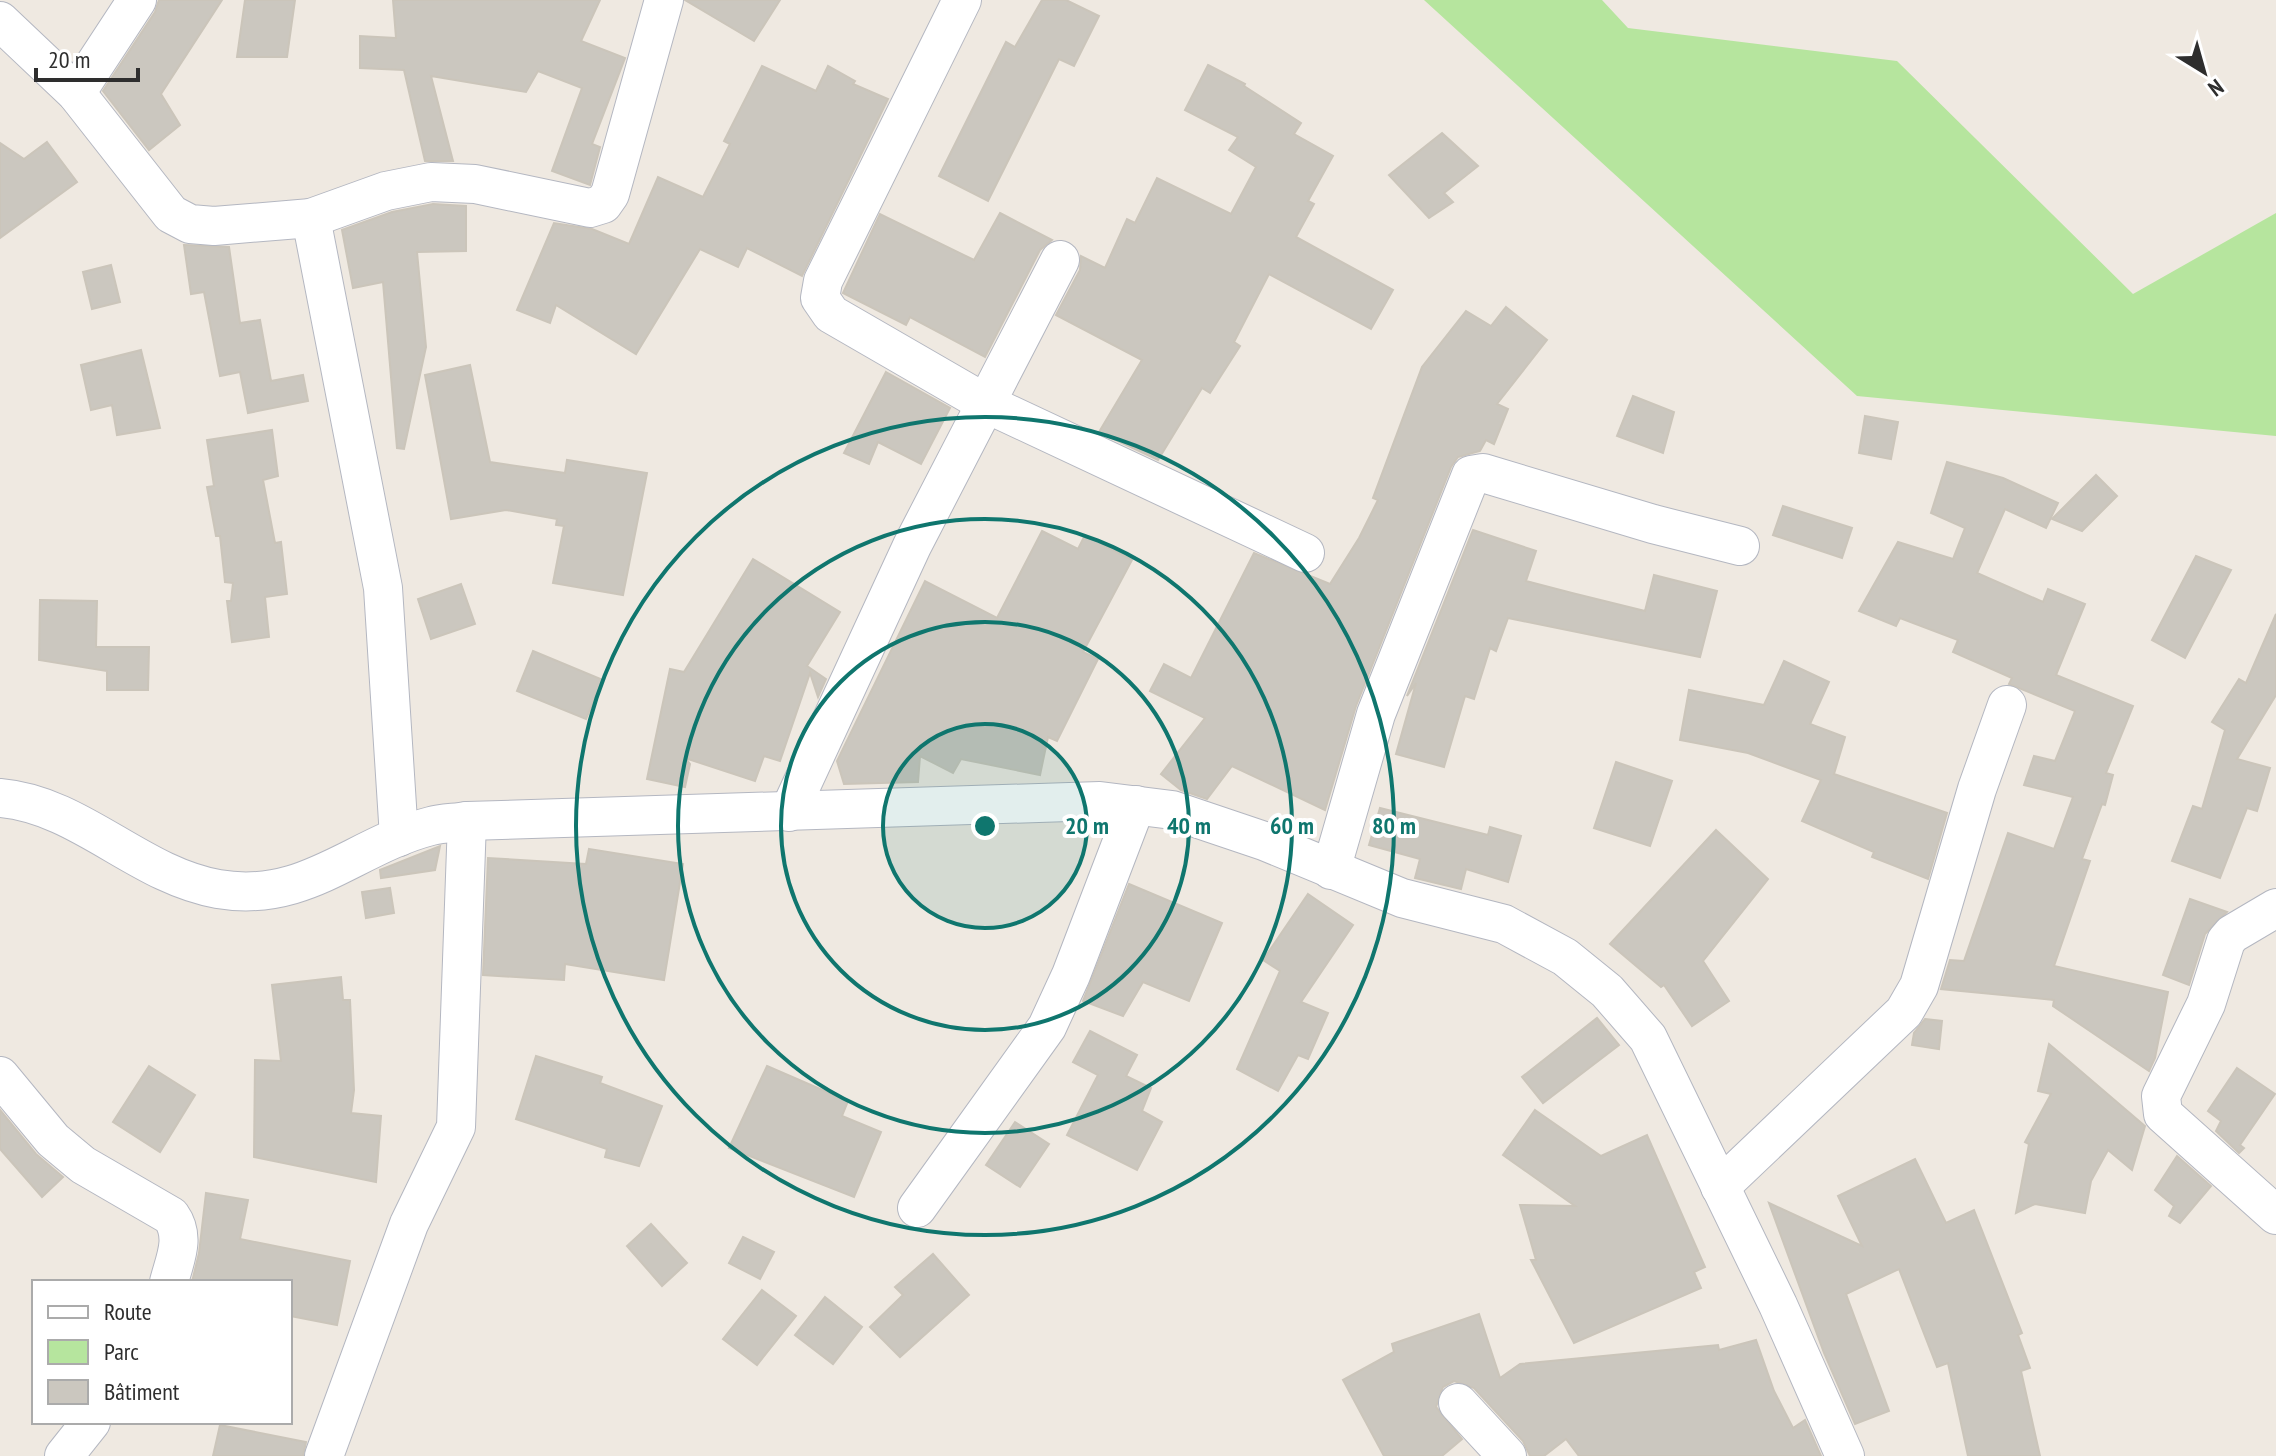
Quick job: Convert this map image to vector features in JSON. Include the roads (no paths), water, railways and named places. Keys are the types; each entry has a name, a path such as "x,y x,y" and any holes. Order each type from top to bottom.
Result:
{"street":[{"path":"76,93 137,0"},
{"path":"0,21 76,93 171,214 190,224 214,226 311,218 386,191 431,182 475,184 590,208 603,204 610,194 664,0"},
{"path":"962,0 823,281 820,298 831,314 985,403 1305,553"},
{"path":"311,218 383,588 399,837"},
{"path":"789,812 912,546 1060,260"},
{"path":"1331,870 1376,714 1471,475 1483,473 1653,524 1740,546"},
{"path":"1720,1187 1904,1012 1919,986 1977,789 2007,705"},
{"path":"0,798 43,806 179,879 220,890 274,892 310,881 399,837 432,825 467,821 789,812 983,802 1100,801 1172,810 1251,836 1402,898 1504,924 1565,957 1607,991 1648,1038 1778,1305 1845,1456"},
{"path":"917,1208 1047,1027 1071,975 1136,805"},
{"path":"324,1456 409,1224 456,1127 467,821"},
{"path":"2276,908 2226,941 2206,1004 2161,1096 2163,1114 2276,1215"},
{"path":"0,1076 53,1140 83,1165 171,1216 179,1227 180,1239 170,1280"},
{"path":"1458,1403 1507,1456"},
{"path":"64,1456 89,1424"}]}
